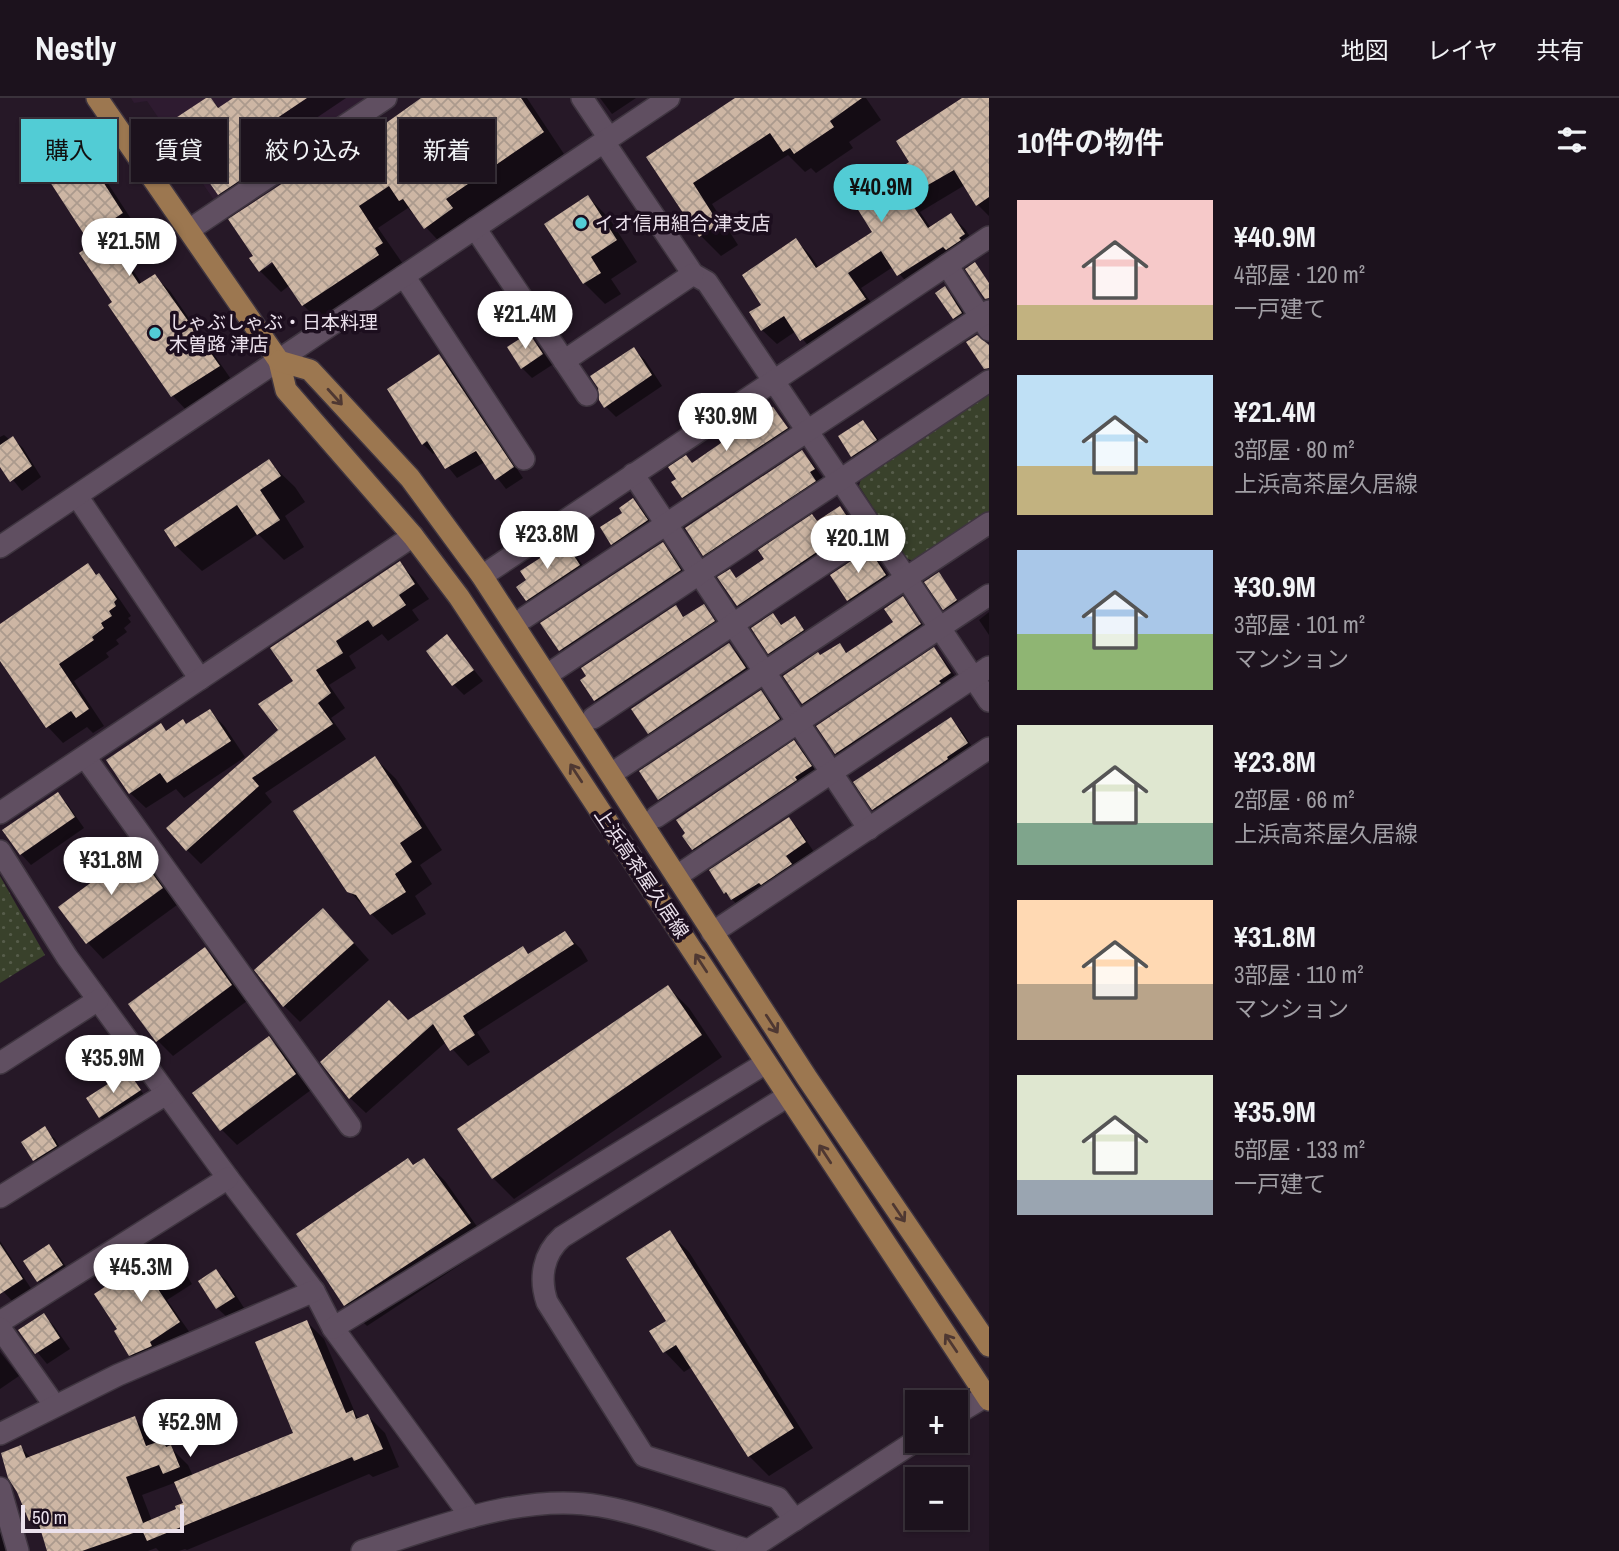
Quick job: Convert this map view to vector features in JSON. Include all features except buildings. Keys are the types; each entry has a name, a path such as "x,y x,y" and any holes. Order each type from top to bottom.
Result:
{"main road":[{"name":"上浜高茶屋久居線","path":"97,98 279,362 286,390 413,536 459,597 988,1397"},
{"name":"上浜高茶屋久居線","path":"279,362 310,370 324,384 410,478 482,576 819,1096 989,1346"}],"street":[{"path":"189,230 386,98"},
{"path":"582,98 693,274 707,282 940,628 981,672 989,701"},
{"path":"0,547 669,98"},
{"path":"475,228 587,396"},
{"path":"482,576 989,237"},
{"path":"524,618 808,431 986,319 947,265"},
{"path":"564,361 693,274"},
{"path":"404,276 524,459"},
{"path":"547,675 989,381"},
{"path":"633,474 869,829"},
{"path":"77,496 200,679"},
{"path":"611,774 989,523"},
{"path":"593,718 874,530"},
{"path":"0,813 413,536"},
{"path":"656,817 989,595"},
{"path":"677,876 981,672"},
{"path":"712,933 989,748"},
{"path":"85,757 350,1126"},
{"path":"0,851 39,915 98,1000 314,1291 333,1328 471,1517"},
{"path":"0,1063 98,1000"},
{"path":"333,1328 766,1063"},
{"path":"0,1197 166,1094"},
{"path":"788,1096 562,1237 554,1244 546,1258 542,1287 547,1302 644,1456 778,1498 794,1520"},
{"path":"0,1322 228,1178"},
{"path":"0,1434 118,1375 314,1291"},
{"path":"0,1328 55,1406"},
{"path":"968,1408 988,1397"},
{"path":"362,1551 471,1517 545,1503 597,1506 653,1518 748,1550 905,1448"},
{"path":"0,1488 18,1551"}],"shaded area":[{"path":"131,98 371,98 340,119 241,119 241,182 247,182 216,203 202,182 227,182 227,119 159,119 147,101 134,103"}],"green space":[{"path":"989,390 989,514 919,562 907,559 859,486 862,475"},
{"path":"0,876 45,955 0,983"}],"place":[{"name":"イオ信用組合 津支店","path":"581,223"},
{"name":"しゃぶしゃぶ・日本料理 木曽路 津店","path":"155,333"}]}
